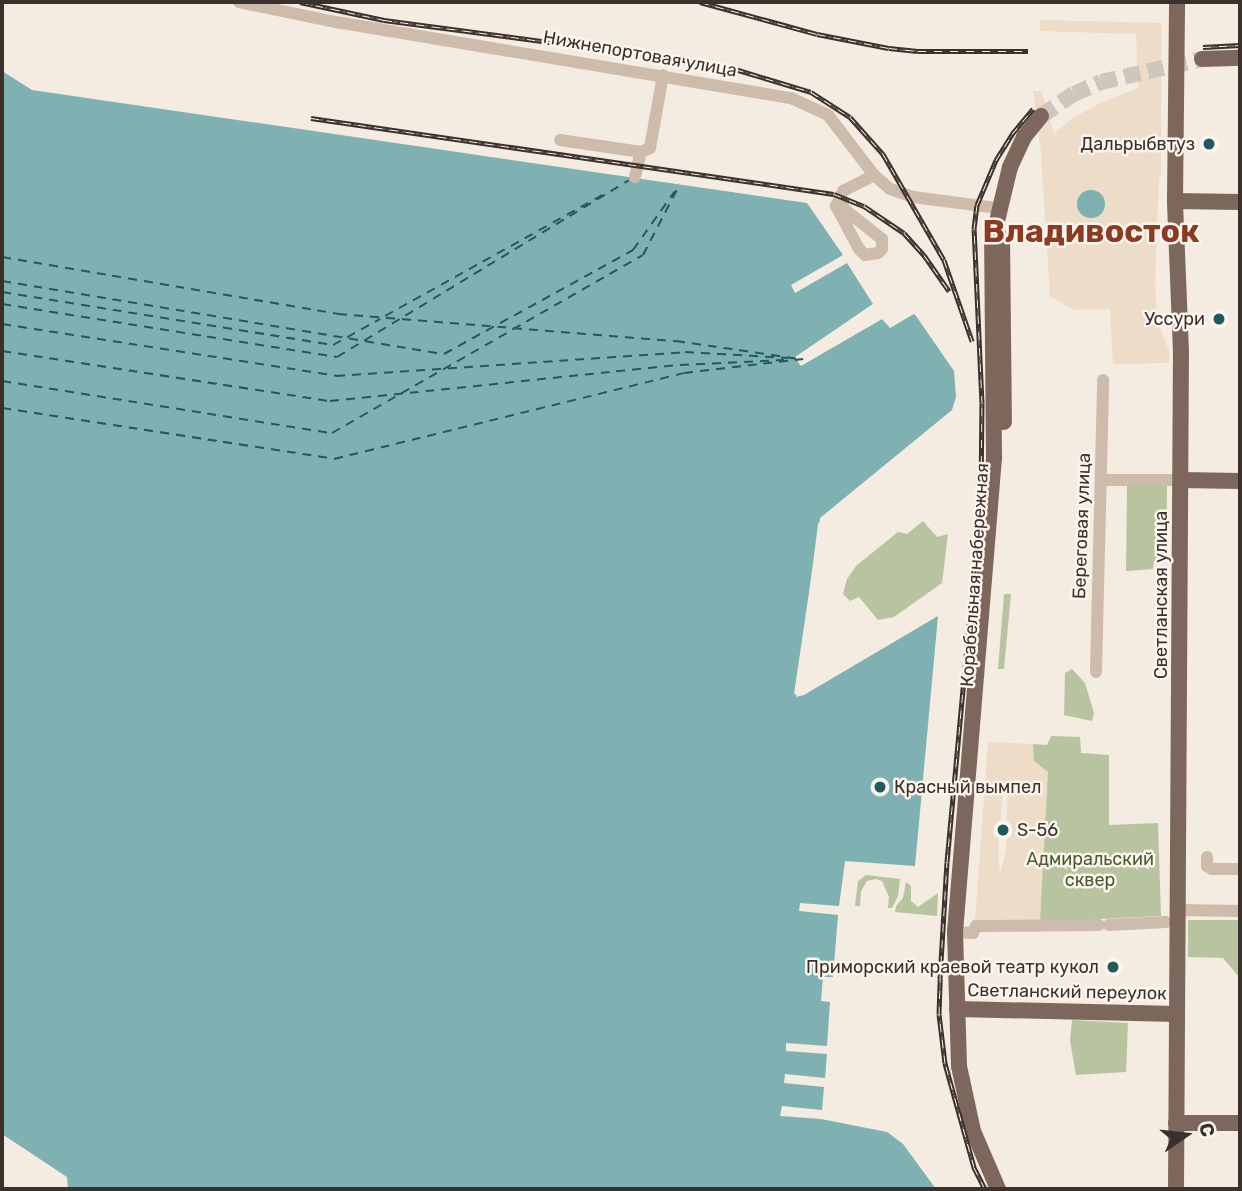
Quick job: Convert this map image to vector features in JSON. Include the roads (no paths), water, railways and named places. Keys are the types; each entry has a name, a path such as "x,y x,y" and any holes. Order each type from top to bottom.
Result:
{"main road":[{"name":"Светланская улица","path":"1176,1189 1177,1014 1172,916 1181,480 1180,311 1175,201 1177,2"},
{"path":"1202,59 1240,58"},
{"name":"Корабельная набережная","path":"998,1189 967,1113 959,1066 958,936 994,458 992,242 998,208 1015,155 1041,116"},
{"path":"1175,201 1240,202"},
{"path":"1181,480 1240,481"},
{"name":"Светланский переулок","path":"957,1009 1177,1014"},
{"path":"1176,1123 1240,1123"}],"street":[{"name":"Нижнепортовая улица","path":"239,2 336,22 791,98 815,107 835,121 874,175 890,189 909,197 998,208"},
{"path":"560,139 641,152 650,148 663,75"},
{"path":"635,177 641,152"},
{"path":"840,199 844,209 882,239 882,249 878,253 865,255 859,249 836,206 844,191 853,183 874,175"},
{"name":"Береговая улица","path":"1096,673 1103,380"},
{"path":"1101,480 1181,480"},
{"path":"1207,857 1207,866 1212,869 1240,869"},
{"path":"958,936 973,933 976,926 1104,925 1240,911"}],"water":[{"path":"2,71 32,90 807,203 843,255 791,285 795,293 847,263 873,304 796,358 800,365 882,319 890,328 914,314 916,316 954,371 956,397 952,410 820,518 794,694 804,695 938,616 915,866 845,861 839,906 800,903 799,911 838,915 833,977 823,977 821,1001 830,1002 827,1046 786,1043 786,1051 827,1054 825,1078 785,1074 784,1083 824,1087 822,1110 782,1106 780,1116 821,1119 887,1132 903,1144 936,1189 68,1189 67,1177 2,1134"},
{"path":"1091,190 1101,194 1105,204 1101,214 1091,218 1081,214 1077,204 1081,194"}],"tunnel":[{"path":"1041,116 1074,94 1101,82 1202,59"}],"railway":[{"path":"300,2 384,20 697,62 735,69 811,92 850,117 883,154 944,260 972,341"},
{"path":"700,2 817,34 889,48 918,51 1028,51"},
{"path":"1203,47 1240,45"},
{"path":"985,1189 974,1167 945,1063 939,1014 940,979 947,862 981,495 982,403 974,229 977,205 996,160 1012,134 1033,109"},
{"path":"311,118 834,194 864,206 904,233 924,255 949,291"}],"place":[{"name":"Дальрыбвтуз","path":"1209,144"},
{"name":"Уссури","path":"1219,319"},
{"name":"Красный вымпел","path":"880,787"},
{"name":"S-56","path":"1003,830"},
{"name":"Приморский краевой театр кукол","path":"1113,967"}],"district":[{"name":"Владивосток","path":"1091,231"}],"park label":[{"name":"Адмиральский сквер","path":"1090,870"}]}
